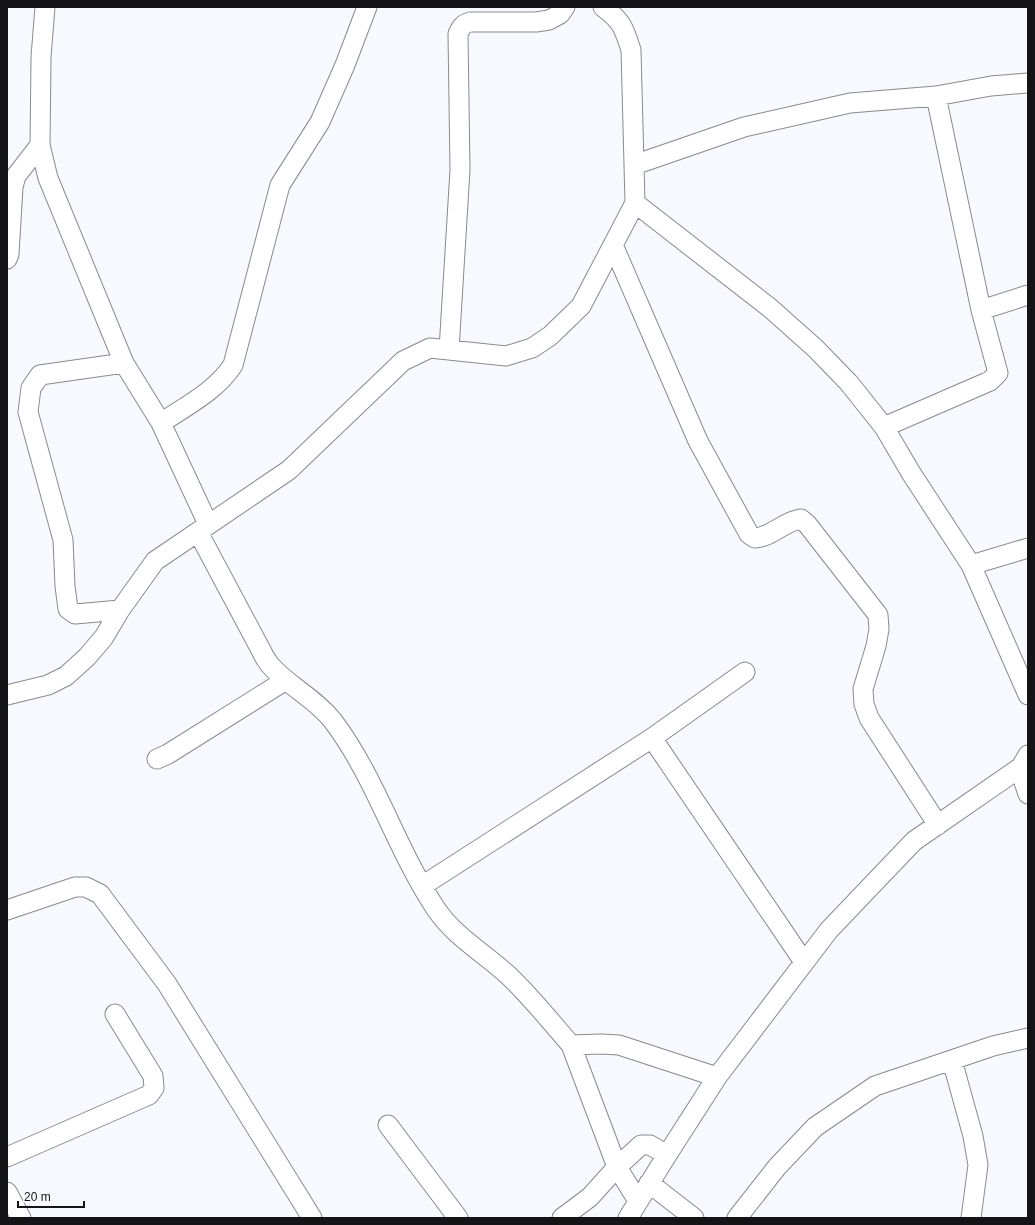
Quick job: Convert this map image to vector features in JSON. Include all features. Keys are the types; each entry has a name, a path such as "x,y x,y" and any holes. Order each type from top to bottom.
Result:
{"street":[{"path":"45,7 41,57 40,145 48,178 124,363 161,423 203,528 262,652 270,665 286,680 307,696 332,720 360,764 422,886 436,910 452,930 508,975 572,1045 617,1167 638,1201"},
{"path":"161,423 212,389 226,375 233,365 280,185 320,122 345,65 367,7"},
{"path":"448,350 460,170 458,34 460,28 464,24 470,22 502,15 536,22 549,20 560,14 565,7"},
{"path":"7,695 48,685 66,676 87,658 104,637 120,610 156,561 289,470 403,362 430,348 506,356 532,348 550,336 581,306 635,203 631,50 623,26 609,9"},
{"path":"634,165 744,127 850,103 936,96 991,86 1028,83"},
{"path":"884,427 990,381 998,373 998,367 981,310 936,96"},
{"path":"7,258 9,254 13,187 16,176 40,145"},
{"path":"635,203 770,308 804,338 849,383 884,427 911,473 971,565 1028,695"},
{"path":"613,245 698,441 749,534 755,538 763,538 792,520 801,519 807,524 878,615 879,629 876,646 863,689 864,704 869,718 938,825"},
{"path":"981,310 1028,295"},
{"path":"120,610 75,614 68,609 65,586 63,540 28,412 31,388 40,375 124,363"},
{"path":"971,565 1028,548"},
{"path":"422,886 652,738 745,672"},
{"path":"157,759 168,754 286,680"},
{"path":"652,738 804,962"},
{"path":"628,1218 666,1155 717,1077 828,930 914,841 1025,761"},
{"path":"1025,761 1024,782 1028,794"},
{"path":"7,910 75,887 86,887 100,894 167,984 312,1218"},
{"path":"7,1158 149,1095 154,1088 153,1076 115,1014"},
{"path":"737,1218 777,1167 815,1127 875,1086 993,1046 1028,1038"},
{"path":"572,1045 600,1044 619,1046 717,1077"},
{"path":"952,1060 973,1136 978,1165 970,1218"},
{"path":"388,1125 458,1218"},
{"path":"562,1218 590,1197 617,1167 641,1145 650,1145 666,1155"},
{"path":"649,1183 694,1218"},
{"path":"7,1192 21,1218"}]}
